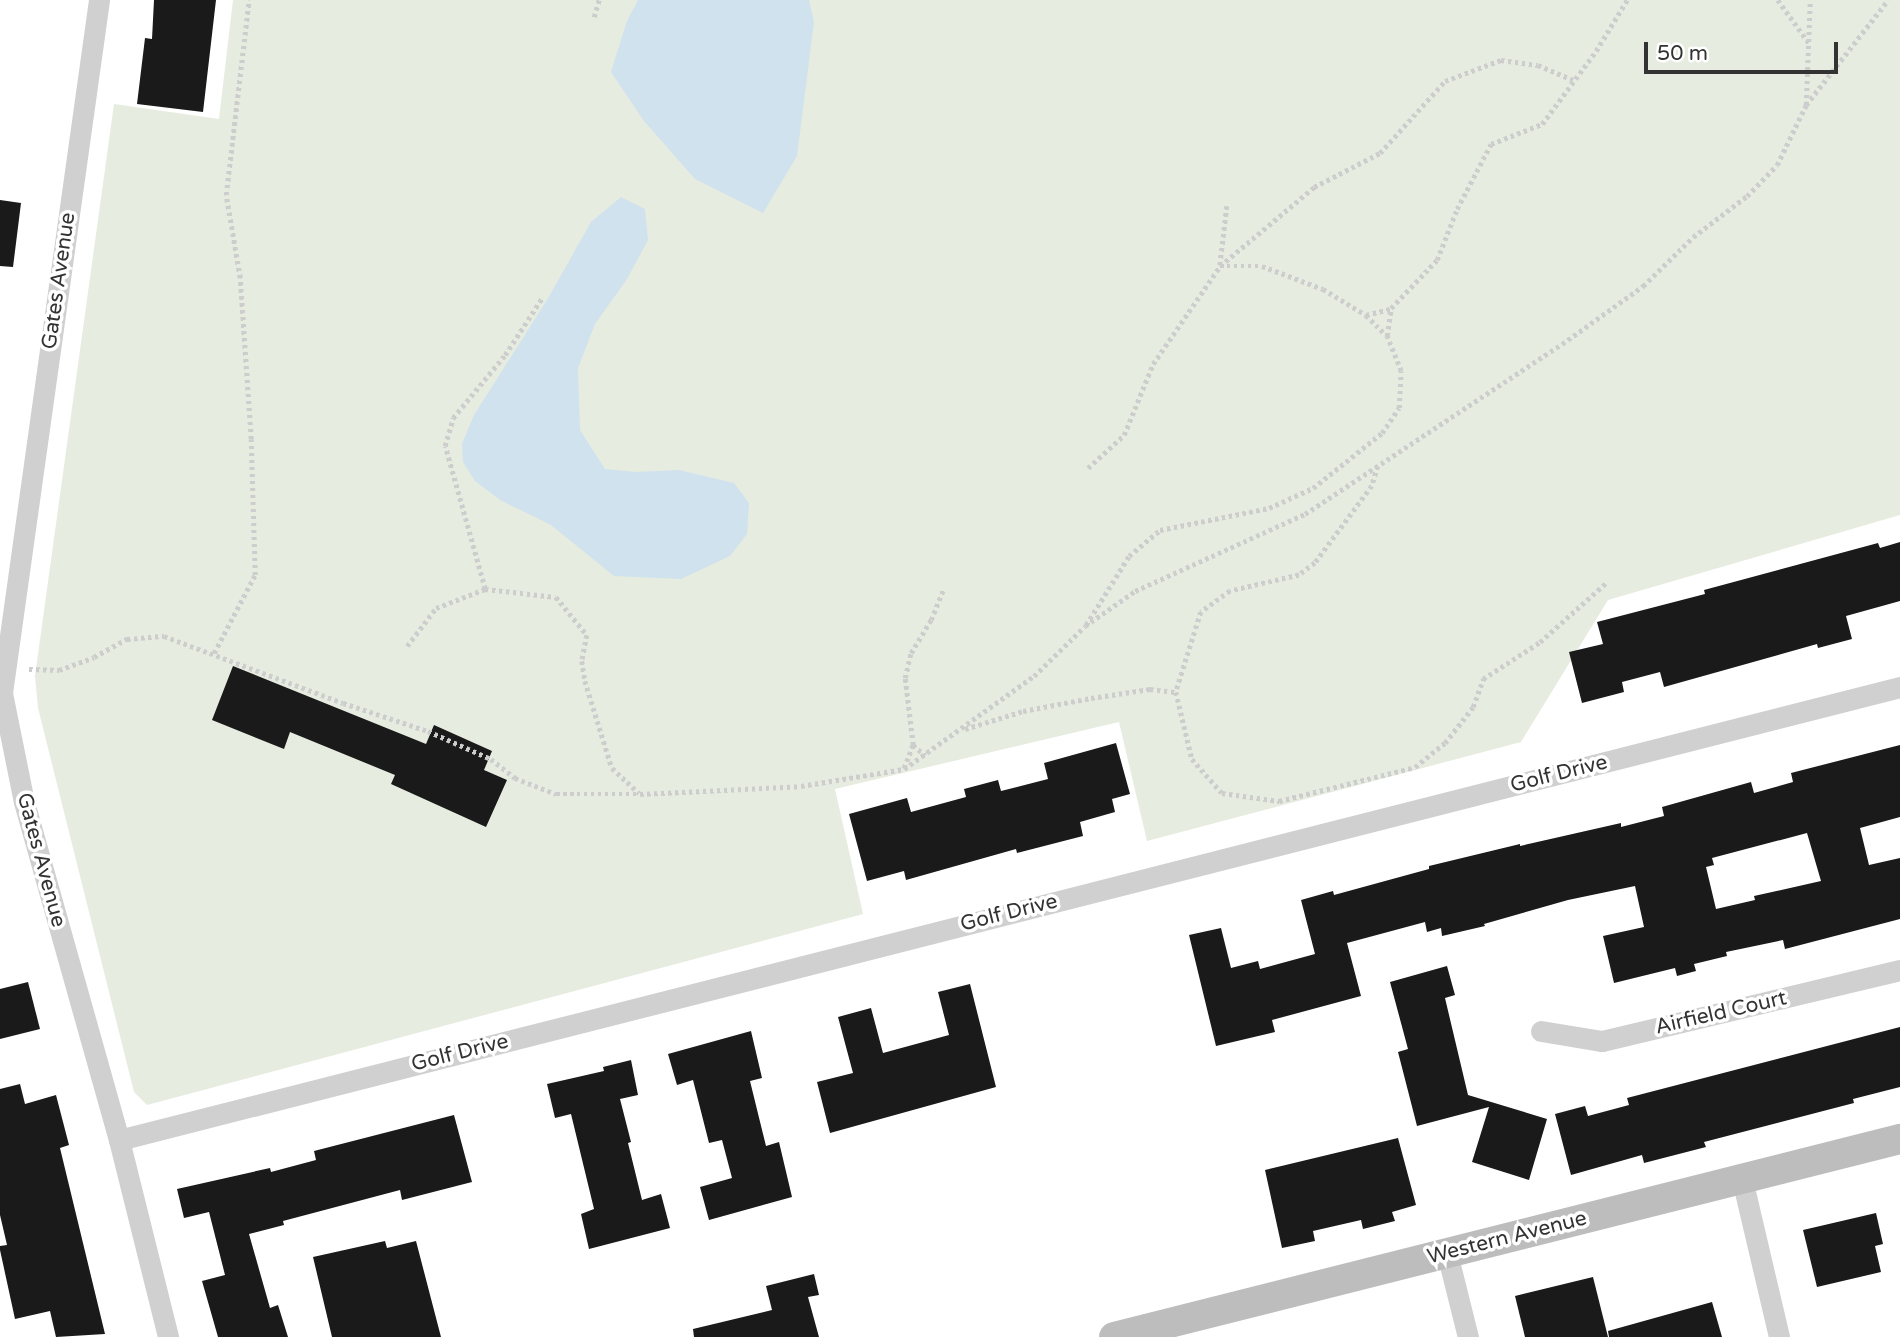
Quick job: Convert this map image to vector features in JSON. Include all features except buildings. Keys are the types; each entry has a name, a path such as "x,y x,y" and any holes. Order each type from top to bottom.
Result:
{"street":[{"name":"Gates Avenue","path":"99,0 2,693 24,802 119,1140 168,1337"},
{"name":"Golf Drive","path":"119,1140 1900,687"},
{"name":"Airfield Court","path":"1541,1031 1602,1041 1900,970"},
{"name":"Western Avenue","path":"1114,1337 1172,1330 1447,1253 1900,1139"},
{"path":"1742,1178 1779,1337"},
{"path":"1447,1253 1468,1337"}],"path":[{"path":"214,653 255,575 251,439 240,278 226,195 249,0"},
{"path":"594,17 599,0"},
{"path":"1366,316 1391,308 1437,260 1457,209 1491,144 1542,124 1596,51 1627,0"},
{"path":"1778,0 1810,44"},
{"path":"1806,106 1810,0"},
{"path":"4,667 59,670 94,657 127,639 164,636 343,703 428,731 491,759 515,778 556,794 640,794 801,786 904,769 1034,676 1085,626 1135,591 1305,514 1562,344 1643,286 1693,237 1746,196 1777,166 1806,106 1888,0"},
{"path":"1088,468 1124,435 1153,364 1220,266 1314,187 1380,153 1445,81 1501,60 1538,65 1573,80"},
{"path":"1220,266 1227,206"},
{"path":"1085,626 1129,556 1160,530 1269,508 1313,488 1382,433 1399,408 1401,371 1387,336 1366,316 1323,289 1262,266 1220,266"},
{"path":"485,589 445,446 453,418 505,355 542,298"},
{"path":"1387,336 1391,308"},
{"path":"1378,465 1372,486 1315,564 1298,575 1230,591 1201,612 1176,692 1192,759 1222,793 1279,801 1415,767 1445,743 1473,707 1483,679 1540,642 1607,582"},
{"path":"407,646 436,608 485,589 556,597 587,635 582,661 585,681 612,768 640,794"},
{"path":"904,769 913,745 905,678 911,653 931,620 943,590"},
{"path":"959,732 1023,711 1091,698 1150,689 1176,692"},
{"path":"913,745 925,755"}],"shaded area":[{"path":"233,0 1900,0 1900,515 1608,600 1521,742 1147,841 1119,722 835,789 863,914 147,1105 134,1092 38,708 35,676 114,104 219,119"}],"water":[{"path":"638,0 809,0 814,22 797,156 763,213 695,179 644,121 611,72 627,21"},
{"path":"621,197 645,209 648,240 627,279 595,324 578,368 580,430 605,469 636,472 679,470 734,483 749,503 747,534 730,556 681,579 614,576 551,525 500,500 475,481 463,462 462,444 474,415 547,300 591,222"}]}
